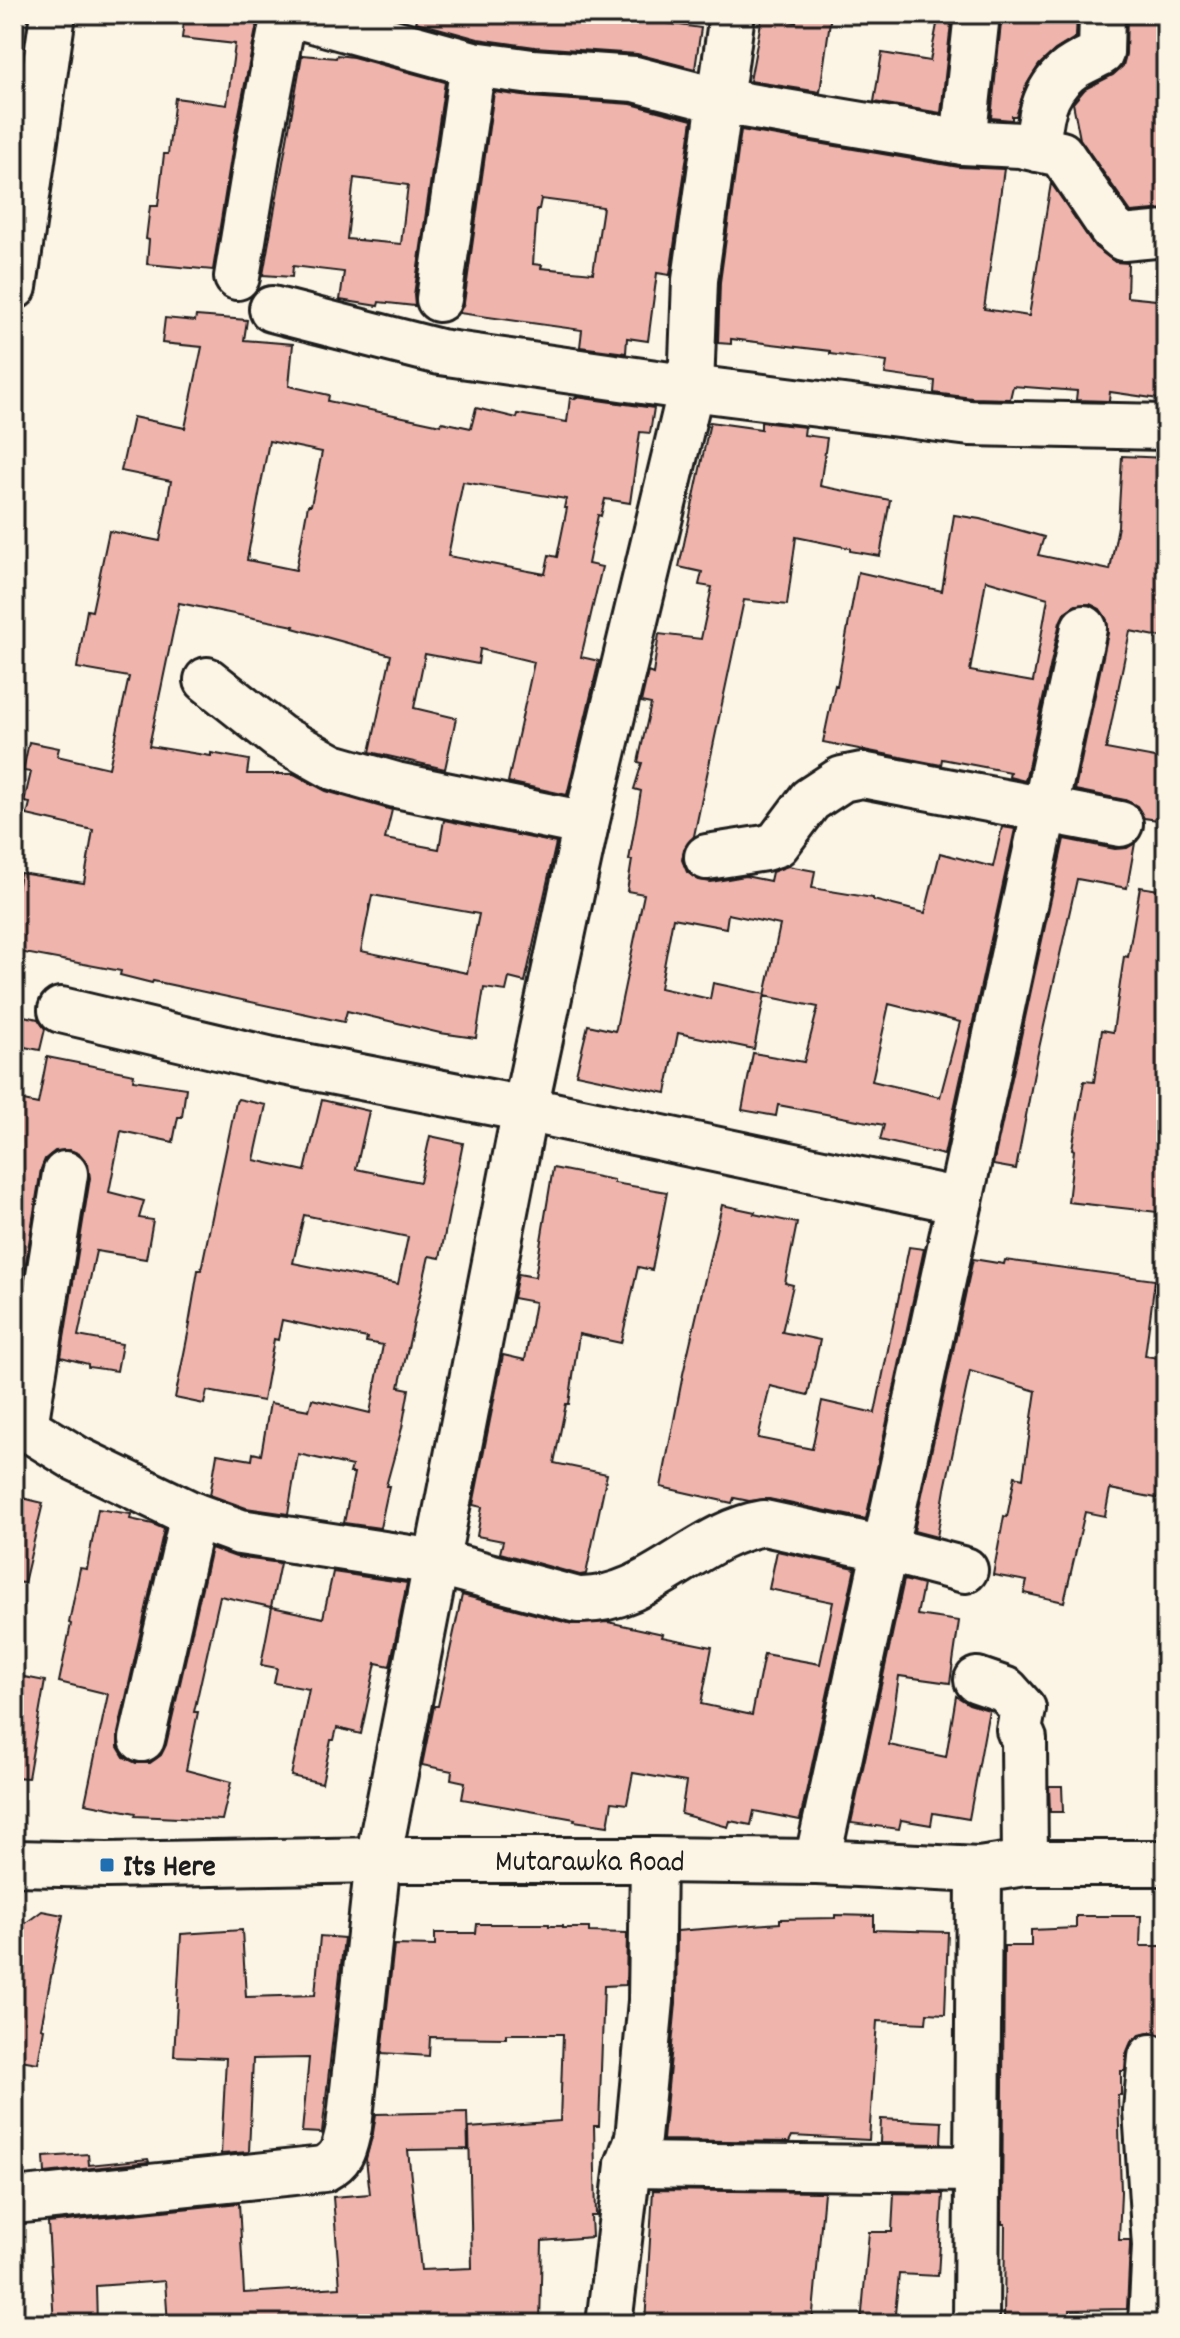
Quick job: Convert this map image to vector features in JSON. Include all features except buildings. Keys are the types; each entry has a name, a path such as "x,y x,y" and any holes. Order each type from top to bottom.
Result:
{"street":[{"path":"14,287 53,14"},
{"path":"237,277 284,14"},
{"path":"291,14 473,64 532,72 635,79 720,101 963,142 1061,154 1111,228 1123,238 1166,234"},
{"path":"14,2201 324,2169 337,2162 344,2148 349,2127 378,1860 525,1109 586,824 691,388 695,280 732,14"},
{"path":"963,142 977,14"},
{"path":"1038,149 1041,112 1055,86 1067,72 1101,53 1102,14"},
{"path":"439,299 473,64"},
{"path":"272,309 440,352 691,388 970,423 1166,427"},
{"path":"817,1862 1084,628"},
{"path":"207,680 279,737 333,767 396,785 586,824"},
{"path":"707,857 777,844 810,800 842,779 862,775 1120,824"},
{"path":"61,1010 268,1059 525,1109 960,1201"},
{"path":"65,1174 25,1427 77,1459 193,1515 240,1532 436,1562 578,1600 593,1600 630,1590 716,1538 746,1526 764,1523 965,1570"},
{"path":"142,1739 193,1515"},
{"path":"977,1680 1006,1690 1023,1709 1019,1730 1024,1739 1025,1863"},
{"name":"Mutarawka Road","path":"14,1863 107,1865 378,1860 653,1860 817,1862 979,1870 1025,1863 1166,1863"},
{"path":"609,2324 628,2165 638,2138 651,2001 653,1860"},
{"path":"976,2324 979,1870"},
{"path":"1151,2057 1146,2110 1155,2246 1151,2324"},
{"path":"628,2165 976,2169"}],"place":[{"name":"Its Here","path":"107,1865"}]}
